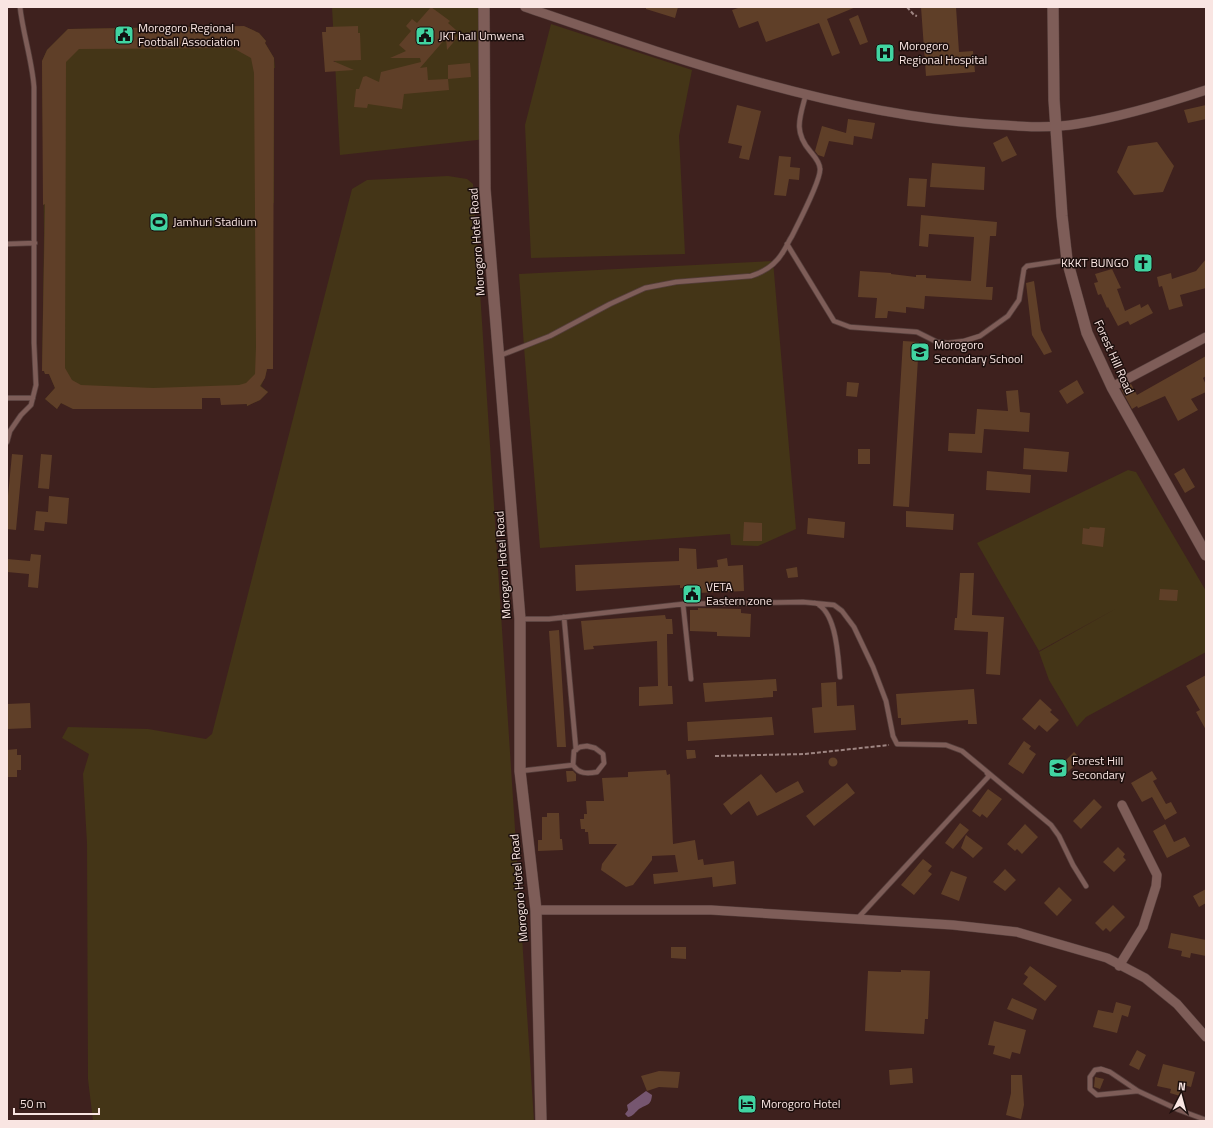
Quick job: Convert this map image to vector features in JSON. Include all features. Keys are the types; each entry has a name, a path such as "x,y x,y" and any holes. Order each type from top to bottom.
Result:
{"street":[{"name":"Morogoro Hotel Road","path":"484,7 485,189 520,619 520,771 536,910 541,1121"},
{"path":"525,7 627,42 806,94 878,111 919,118 995,124 1055,126 1076,124 1109,117 1206,90"},
{"name":"Forest Hill Road","path":"1053,7 1055,126 1062,216 1067,260 1087,333 1112,387 1206,555"},
{"path":"1112,387 1206,337"},
{"path":"1119,966 1143,927 1156,886 1157,876 1122,806"},
{"path":"536,910 711,910 856,920 960,925 1017,932 1107,958 1119,966 1145,978 1177,1004 1206,1037"}],"lane":[{"path":"7,442 10,431 21,415 31,405 36,385 34,343 34,87 20,7"},
{"path":"498,356 550,336 610,304 649,287 676,282 734,279 756,275 765,271 782,254 786,244 792,236 820,174 818,162 799,134 799,121 806,94"},
{"path":"7,244 35,244"},
{"path":"786,244 834,320 850,327 917,332 937,342 948,343 964,341 980,336 1008,316 1019,300 1024,269 1027,266 1067,260"},
{"path":"7,398 33,398"},
{"path":"803,602 834,605 842,611 854,627 879,681 888,710 893,736 897,744 955,747 1051,825 1059,836 1073,865 1086,886"},
{"path":"520,619 564,617 683,604 817,603 827,613 836,643 840,678"},
{"path":"683,604 691,679"},
{"path":"564,617 576,750 573,755 573,764 578,770 588,773 599,772 604,764 603,754 595,748 583,747 576,750"},
{"path":"520,771 573,764"},
{"path":"856,920 989,776 985,771"},
{"path":"1138,1091 1097,1095 1091,1092 1089,1079 1093,1071 1103,1069 1138,1091 1179,1110 1206,1120"}],"path":[{"path":"907,7 914,15 917,16"},
{"path":"714,756 811,753 897,744"}],"shaded area":[{"path":"332,7 480,7 486,139 340,155"},
{"path":"551,24 692,70 679,136 685,254 531,258 525,125"},
{"name":"Jamhuri Stadium","path":"233,26 234,33 243,34 246,27 259,33 266,41 265,43 274,58 275,68 266,68 266,74 274,74 274,203 266,203 273,369 267,369 261,386 268,392 260,400 247,406 244,397 144,399 143,409 73,409 61,403 57,409 45,399 55,388 49,374 45,374 44,371 42,371 44,233 42,61 47,50 68,29"},
{"path":"448,176 467,179 473,184 534,1121 93,1121 88,1079 87,843 83,774 89,754 62,738 68,727 148,729 206,739 212,734 352,189 367,180"},
{"path":"773,261 796,529 758,546 731,545 730,534 540,548 519,274"},
{"path":"1128,470 1136,472 1206,591 1206,652 1086,717 1077,727 1049,680 1039,652 1117,608 1039,651 977,543"},
{"path":"646,1091 652,1095 650,1103 639,1109 632,1116 628,1117 625,1114 628,1110 627,1105"}],"building":[{"path":"431,7 450,21 448,23 456,30 453,34 457,38 447,50 446,38 420,68 427,67 428,80 448,79 449,90 404,94 402,109 368,104 367,108 354,107 356,89 359,89 363,77 366,76 379,82 381,72 421,62 420,58 390,58 406,51 399,45 411,31 406,26 412,19 417,23"},
{"path":"646,7 678,7 675,18 646,9"},
{"path":"741,7 856,7 827,19 840,53 832,56 819,23 766,42 758,21 739,28 732,10"},
{"path":"921,7 956,7 959,52 973,51 975,72 926,76"},
{"path":"858,15 868,42 860,45 849,19"},
{"path":"244,26 259,33 266,41 265,43 274,58 273,369 267,369 265,378 260,386 268,392 260,400 247,406 247,404 221,405 220,398 202,398 202,409 73,409 61,403 57,409 45,399 55,388 49,374 45,374 44,371 42,371 45,204 43,205 42,61 47,50 68,29","holes":["233,48 251,58 254,73 255,374 246,383 239,385 153,388 81,385 72,380 65,368 66,62 79,49"]},
{"path":"358,26 358,33 360,33 361,60 333,61 354,70 325,72 322,32 326,32 326,27"},
{"path":"470,63 471,77 448,79 448,65"},
{"path":"737,105 761,111 749,160 739,158 742,146 728,143"},
{"path":"1206,105 1206,119 1188,123 1184,110"},
{"path":"848,119 875,123 872,139 854,136 853,145 829,141 824,157 818,155 815,151 822,126 846,133"},
{"path":"1007,136 1017,155 1002,162 993,143"},
{"path":"1157,142 1174,166 1163,192 1134,195 1117,172 1128,146"},
{"path":"779,156 791,157 790,167 800,168 799,180 789,179 786,196 774,195"},
{"path":"932,163 985,167 984,190 930,187"},
{"path":"909,178 927,179 925,207 907,206"},
{"path":"921,215 997,222 996,236 990,236 986,287 993,287 992,300 925,296 924,309 906,307 906,313 888,311 887,318 875,318 877,298 858,297 860,271 891,273 916,277 916,275 926,275 926,278 971,281 974,237 929,234 928,247 919,246"},
{"path":"1206,259 1206,288 1180,295 1183,306 1169,310 1162,286 1159,287 1157,277 1171,273 1172,279 1196,271"},
{"path":"1112,269 1121,288 1117,289 1125,311 1140,304 1141,308 1148,304 1153,313 1130,325 1128,321 1118,326 1108,307 1107,308 1101,294 1098,295 1094,283 1098,282 1095,274"},
{"path":"1034,281 1041,330 1052,352 1044,355 1032,335 1026,283"},
{"path":"903,341 919,342 909,507 893,506"},
{"path":"1206,356 1206,376 1203,378 1206,385 1206,392 1191,399 1198,410 1178,421 1165,396 1138,408 1137,406 1132,409 1121,389 1131,384 1137,395"},
{"path":"1077,380 1084,393 1067,404 1059,391"},
{"path":"847,382 859,383 857,397 846,396"},
{"path":"1018,390 1020,412 1030,413 1029,432 984,429 982,453 948,451 949,433 975,434 977,409 1008,411 1006,391"},
{"path":"1024,448 1069,452 1067,472 1023,469"},
{"path":"858,449 870,449 870,464 858,464"},
{"path":"12,454 23,455 16,530 7,529 7,506"},
{"path":"41,454 52,455 49,489 38,488"},
{"path":"1184,468 1195,487 1185,493 1174,474"},
{"path":"987,471 1031,475 1030,493 986,490"},
{"path":"49,496 69,498 67,524 45,522 44,531 34,530 36,511 48,512"},
{"path":"906,511 954,514 953,530 906,527"},
{"path":"808,518 845,522 844,538 807,534"},
{"path":"744,522 762,523 762,541 743,541"},
{"path":"1090,527 1105,528 1103,547 1082,544 1083,528 1089,529"},
{"path":"679,548 696,549 697,569 718,567 717,560 727,558 728,566 743,565 744,591 697,593 696,587 680,588 680,585 576,591 575,565 679,561"},
{"path":"31,554 41,555 38,588 28,587 29,574 7,572 7,559 30,561"},
{"path":"797,567 798,577 788,578 786,569"},
{"path":"960,573 974,573 972,615 1004,617 1000,675 986,674 988,632 954,630 955,618 957,618"},
{"path":"1160,589 1178,590 1177,601 1159,600"},
{"path":"698,608 741,609 741,613 751,614 750,637 717,636 717,632 690,631 690,610 698,610"},
{"path":"665,615 666,619 672,619 673,634 667,634 667,640 668,686 672,686 673,704 639,706 639,687 658,686 657,641 593,646 594,649 584,650 581,621"},
{"path":"559,630 566,747 557,747 549,631"},
{"path":"1206,675 1206,730 1196,712 1200,710 1186,686"},
{"path":"776,679 777,691 773,691 773,697 705,702 703,683"},
{"path":"836,682 837,706 854,705 856,730 814,733 812,708 822,707 821,683"},
{"path":"974,689 977,724 968,724 968,720 901,725 901,718 898,718 896,694"},
{"path":"1040,699 1052,710 1050,712 1059,720 1047,732 1039,725 1035,730 1022,719"},
{"path":"30,703 31,728 7,729 7,704"},
{"path":"772,717 774,735 688,741 687,722"},
{"path":"1024,741 1031,746 1029,749 1036,754 1023,774 1008,764"},
{"path":"17,749 17,755 21,755 21,770 17,770 17,777 7,777 7,750"},
{"path":"686,750 695,750 696,758 687,759"},
{"path":"1074,752 1081,759 1065,775 1058,768"},
{"path":"833,757 838,762 833,767 828,762"},
{"path":"666,770 667,775 670,774 673,844 695,840 698,860 703,859 704,865 734,861 736,884 713,887 712,877 654,884 653,874 678,872 675,855 652,856 652,860 633,885 626,887 601,870 602,864 617,844 589,844 588,832 585,832 585,829 581,829 580,819 584,819 584,814 587,814 586,801 604,801 602,778 628,777 628,772"},
{"path":"566,771 573,771 576,774 576,781 567,782"},
{"path":"1152,771 1157,779 1153,781 1166,804 1171,802 1177,813 1165,820 1152,797 1142,802 1131,783"},
{"path":"761,774 776,793 798,781 804,792 757,816 749,801 731,815 723,804"},
{"path":"847,783 855,793 814,826 806,816"},
{"path":"988,789 1002,799 987,818 982,814 980,817 972,811"},
{"path":"1094,799 1102,807 1081,829 1073,821"},
{"path":"547,813 559,813 560,839 562,839 563,850 538,851 538,840 542,840 542,817 547,817"},
{"path":"960,823 969,830 953,849 945,843"},
{"path":"1025,824 1038,837 1022,854 1017,849 1015,851 1007,844"},
{"path":"1165,824 1174,842 1185,837 1190,846 1167,858 1153,831"},
{"path":"966,835 983,848 973,858 961,848"},
{"path":"1118,847 1125,854 1123,857 1126,860 1114,872 1103,862"},
{"path":"923,859 932,866 928,871 932,874 914,895 901,885"},
{"path":"1005,869 1016,880 1005,891 993,882"},
{"path":"951,871 967,877 959,901 941,894"},
{"path":"1059,887 1072,900 1057,916 1044,903"},
{"path":"1206,889 1206,903 1199,907 1193,896"},
{"path":"1113,905 1125,917 1110,932 1106,928 1103,931 1095,923"},
{"path":"1171,933 1206,940 1206,956 1191,953 1190,958 1181,956 1182,951 1168,948"},
{"path":"671,947 686,947 686,959 671,958"},
{"path":"1030,966 1057,986 1045,1001 1023,984 1028,977 1024,974"},
{"path":"901,970 930,971 928,1019 925,1019 924,1034 865,1031 868,971 901,972"},
{"path":"1012,998 1037,1009 1033,1020 1007,1009"},
{"path":"1116,1002 1131,1006 1128,1017 1122,1015 1117,1033 1093,1027 1098,1010 1113,1013"},
{"path":"994,1021 1026,1030 1020,1054 1012,1052 1010,1059 993,1054 995,1046 988,1045"},
{"path":"1137,1050 1146,1055 1139,1070 1129,1065"},
{"path":"1163,1064 1195,1072 1191,1087 1183,1085 1180,1096 1170,1093 1171,1089 1157,1086"},
{"path":"912,1068 913,1083 890,1085 889,1070"},
{"path":"659,1071 680,1072 678,1088 659,1087 647,1091 641,1076"},
{"path":"1011,1075 1022,1075 1024,1105 1021,1119 1006,1115 1011,1093"},
{"path":"1095,1077 1104,1079 1100,1089 1094,1087"}],"place":[{"name":"Morogoro Regional Football Association","path":"124,35"},
{"name":"JKT hall Umwena","path":"425,36"},
{"name":"Morogoro Regional Hospital","path":"885,53"},
{"name":"Jamhuri Stadium","path":"159,222"},
{"name":"KKKT BUNGO","path":"1143,263"},
{"name":"Morogoro Secondary School","path":"920,352"},
{"name":"VETA Eastern zone","path":"692,594"},
{"name":"Forest Hill Secondary","path":"1058,768"},
{"name":"Morogoro Hotel","path":"747,1104"}]}
